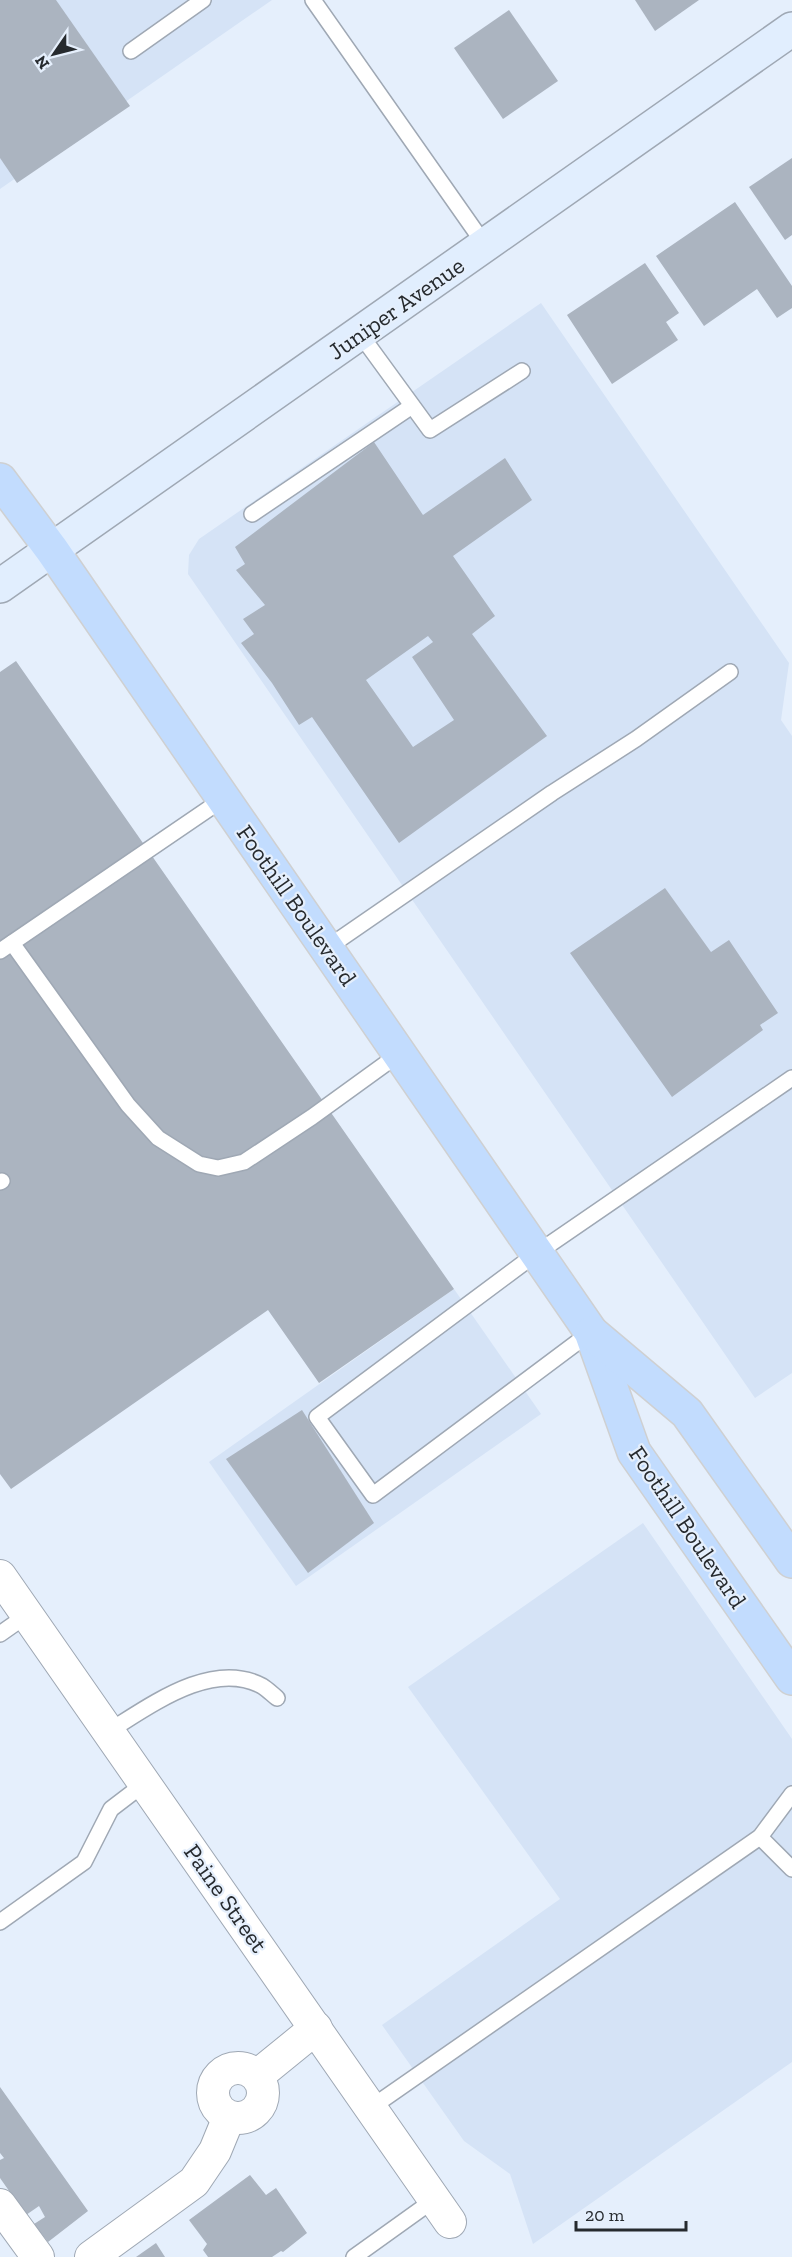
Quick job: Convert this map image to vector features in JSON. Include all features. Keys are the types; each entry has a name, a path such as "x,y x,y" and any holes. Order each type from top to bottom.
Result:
{"main road":[{"name":"Foothill Boulevard","path":"0,480 52,550 591,1332 634,1452 792,1678"},
{"name":"Foothill Boulevard","path":"591,1332 687,1413 792,1561"}],"street":[{"name":"Juniper Avenue","path":"0,586 792,29"},
{"name":"Paine Street","path":"0,1576 442,2210"},
{"path":"91,2257 194,2182 215,2151 230,2117 246,2118 260,2107 264,2091 256,2076 316,2028"},
{"path":"0,2205 38,2257"}],"lane":[{"path":"131,51 203,0"},
{"path":"313,0 485,245"},
{"path":"360,334 430,430 522,371"},
{"path":"252,514 412,406"},
{"path":"327,948 552,793 636,739 730,672"},
{"path":"223,799 6,947 128,1105 158,1138 199,1164 218,1168 244,1162 312,1117 399,1054"},
{"path":"591,1332 373,1495 317,1417 537,1252 792,1078"},
{"path":"0,1634 27,1615"},
{"path":"109,1731 175,1692 200,1681 241,1679 262,1686 277,1698"},
{"path":"0,1922 84,1862 111,1809 145,1783"},
{"path":"372,2107 760,1837 792,1794"},
{"path":"760,1837 792,1869"},
{"path":"354,2257 442,2210"}],"shaded area":[{"path":"0,0 272,0 0,189"},
{"path":"541,303 789,663 781,720 792,736 792,1373 755,1398 188,574 189,555 199,539"},
{"path":"454,1289 541,1414 296,1586 209,1462"},
{"path":"643,1523 792,1739 792,2062 533,2244 510,2174 464,2141 382,2025 560,1899 408,1687"}],"building":[{"path":"0,0 56,0 130,106 17,183 0,158"},
{"path":"635,0 699,0 655,31"},
{"path":"509,10 558,81 503,119 454,48"},
{"path":"792,158 792,235 785,240 749,187"},
{"path":"735,202 792,286 792,308 777,318 757,289 704,326 656,256"},
{"path":"645,263 679,313 666,322 678,340 612,384 567,315"},
{"path":"374,442 423,515 505,458 532,500 453,556 495,616 472,634 547,736 399,843 312,717 299,725 272,683 241,643 254,634 243,619 265,605 236,570 245,564 235,547","holes":["428,636 433,642 412,657 454,720 413,747 366,680"]},
{"path":"16,661 454,1289 319,1383 268,1310 11,1489 0,1474 0,672"},
{"path":"665,888 711,952 729,940 778,1013 760,1025 763,1030 672,1097 570,953"},
{"path":"302,1410 374,1523 308,1573 226,1459"},
{"path":"0,2087 88,2211 48,2242 34,2224 45,2217 39,2206 26,2215 0,2178 0,2160 4,2158 0,2153"},
{"path":"250,2175 266,2195 276,2188 307,2233 283,2252 272,2257 208,2257 203,2250 207,2244 189,2220"},
{"path":"156,2243 165,2257 136,2257"}]}
